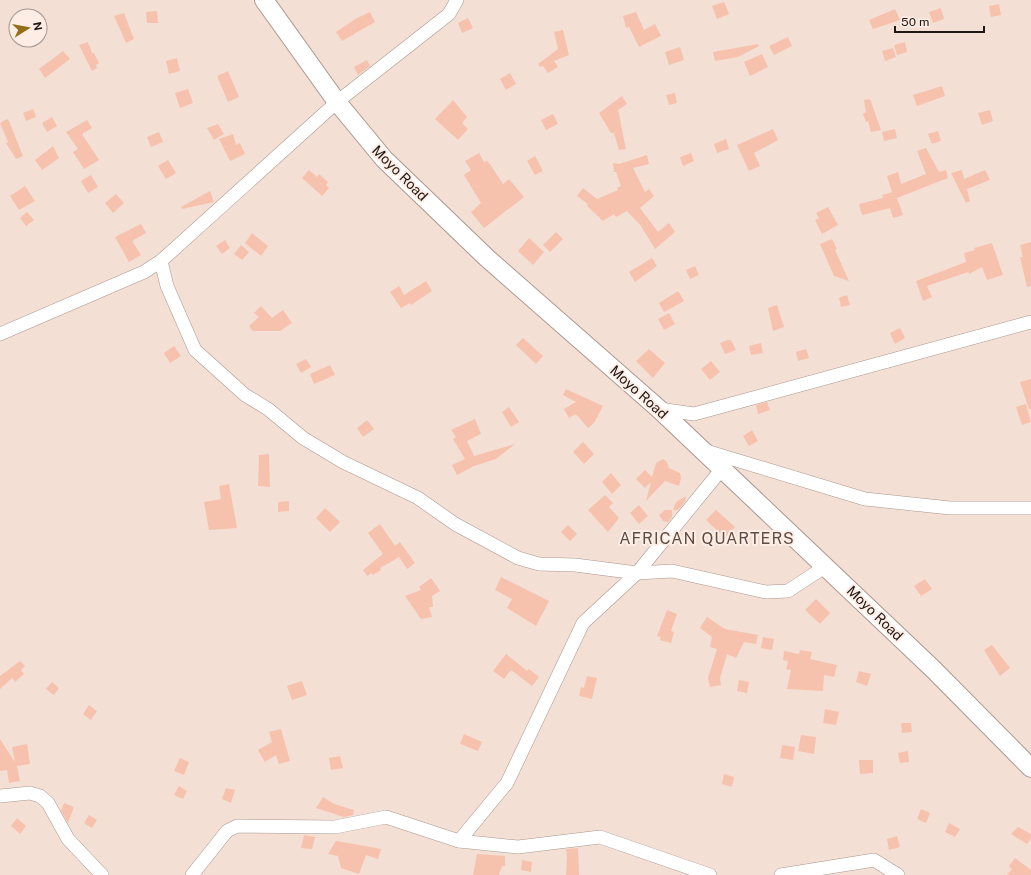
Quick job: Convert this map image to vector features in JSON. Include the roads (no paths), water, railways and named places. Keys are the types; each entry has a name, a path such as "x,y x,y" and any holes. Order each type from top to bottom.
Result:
{"main road":[{"name":"Moyo Road","path":"264,0 337,102 384,158 481,253 659,409 721,470 826,566 933,669 1031,768"}],"street":[{"path":"0,334 144,272 161,261 337,102 449,14 457,0"},
{"path":"161,261 167,286 195,350 245,395 268,409 303,438 343,462 418,498 455,524 518,558 539,564 575,565 637,573 672,571 766,592 788,591 826,566"},
{"path":"144,272 167,286"},
{"path":"659,409 694,414 1031,322"},
{"path":"700,450 865,499 950,508 1031,508"},
{"path":"459,841 507,783 583,623 637,573 721,470"},
{"path":"0,796 30,793 40,796 48,803 68,839 102,875"},
{"path":"192,875 227,831 237,826 335,827 386,817 459,841 518,847 600,837 710,875"},
{"path":"781,875 874,860 898,875"}],"district":[{"name":"AFRICAN QUARTERS","path":"707,538"}]}
